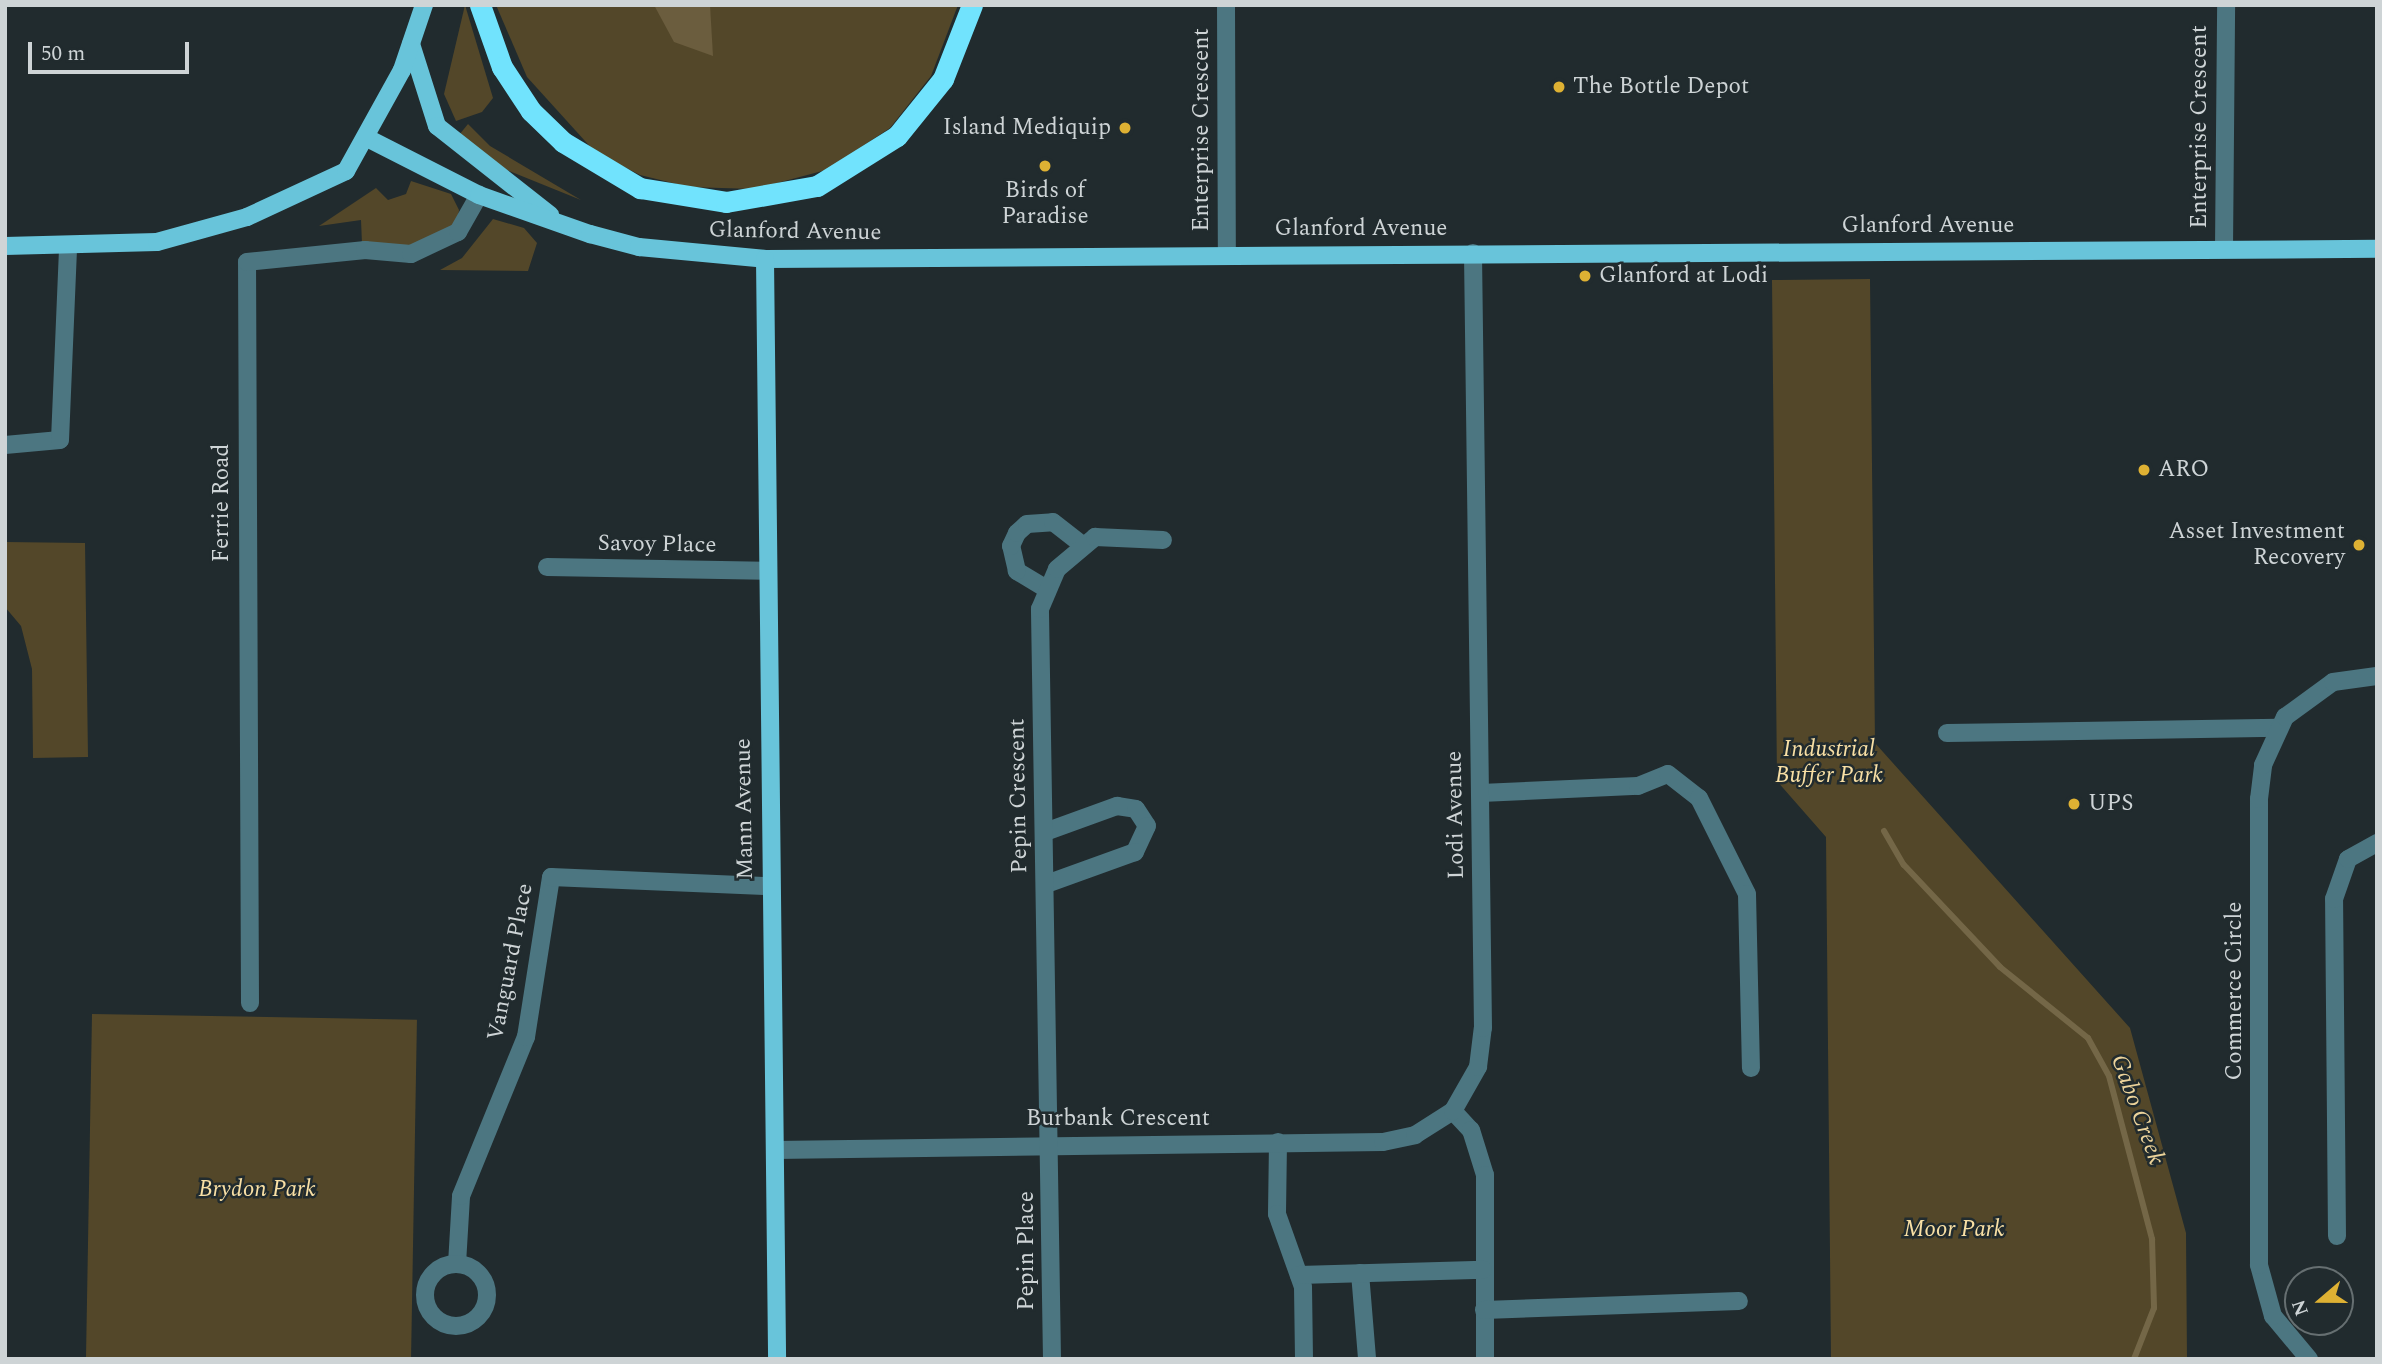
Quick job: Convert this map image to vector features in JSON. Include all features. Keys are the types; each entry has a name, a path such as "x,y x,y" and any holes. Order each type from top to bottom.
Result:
{"highway":[{"path":"480,5 502,67 531,111 563,142 640,188 726,202 817,186 898,136 943,79 972,5"}],"main road":[{"path":"5,246 68,248 157,242 247,217 346,171 369,139 411,44 424,5"},
{"path":"411,44 437,126 561,224"},
{"name":"Glanford Avenue","path":"369,139 479,195 561,224 639,247 765,259 1227,254 2377,249"},
{"name":"Mann Avenue","path":"765,259 766,572 778,1359"}],"street":[{"name":"Enterprise Crescent","path":"1226,5 1227,254"},
{"name":"Enterprise Crescent","path":"2224,249 2226,5"},
{"name":"Ferrie Road","path":"250,1003 247,262 365,250 411,254 458,232 479,195"},
{"path":"5,445 60,440 68,248"},
{"name":"Lodi Avenue","path":"1453,1111 1478,1067 1483,1028 1473,253"},
{"path":"1083,545 1053,522 1027,524 1017,533 1011,546 1017,571 1045,588 1083,545 1095,537 1130,535 1163,540"},
{"name":"Savoy Place","path":"547,567 766,572"},
{"name":"Pepin Crescent","path":"1045,588 1045,832 1051,1143"},
{"name":"Commerce Circle","path":"2309,1359 2273,1316 2259,1265 2259,799 2263,765 2278,728 2325,687 2377,676"},
{"path":"1947,733 2278,728"},
{"path":"1481,793 1638,786 1668,774 1699,798 1747,894 1751,1068"},
{"path":"1045,832 1117,806 1136,809 1147,826 1135,852 1046,884"},
{"path":"2337,1236 2334,899 2348,859 2377,843"},
{"name":"Vanguard Place","path":"457,1264 461,1196 526,1037 551,877 771,886"},
{"path":"1453,1111 1471,1130 1483,1163 1485,1359"},
{"name":"Burbank Crescent","path":"775,1150 1051,1143 1383,1142 1415,1135 1453,1111"},
{"path":"1278,1142 1276,1214 1299,1275 1304,1359"},
{"name":"Pepin Place","path":"1051,1143 1052,1359"},
{"path":"1299,1275 1483,1270"},
{"path":"1360,1273 1367,1359"},
{"path":"1484,1310 1739,1301"}],"green space":[{"path":"465,5 493,98 482,112 456,121 444,94"},
{"path":"496,5 958,5 931,76 890,128 826,170 754,189 689,187 640,175 595,152 527,77"},
{"path":"468,124 490,146 581,200 497,166 459,135"},
{"path":"411,181 451,194 459,210 457,224 420,246 362,244 361,220 319,226 376,188 388,200 406,194"},
{"path":"493,219 524,228 537,243 528,271 440,270 462,258"},
{"path":"1870,279 1875,743 2130,1028 2186,1233 2187,1359 1831,1359 1826,837 1777,781 1772,280"},
{"path":"5,542 85,543 88,757 33,758 32,669 21,626 5,607"},
{"name":"Brydon Park","path":"92,1014 417,1020 411,1359 86,1359"}],"shaded area":[{"path":"654,5 710,5 713,56 674,42"}],"waterway":[{"name":"Gabo Creek","path":"1884,831 1904,865 2000,967 2088,1038 2109,1076 2152,1239 2154,1308 2134,1359"}],"place":[{"name":"The Bottle Depot","path":"1559,87"},
{"name":"Island Mediquip","path":"1125,128"},
{"name":"Birds of Paradise","path":"1045,166"},
{"name":"Glanford at Lodi","path":"1585,276"},
{"name":"ARO","path":"2144,470"},
{"name":"Asset Investment Recovery","path":"2359,545"},
{"name":"UPS","path":"2074,804"}],"park label":[{"name":"Industrial Buffer Park","path":"1829,763"},
{"name":"Moor Park","path":"1954,1230"}]}
